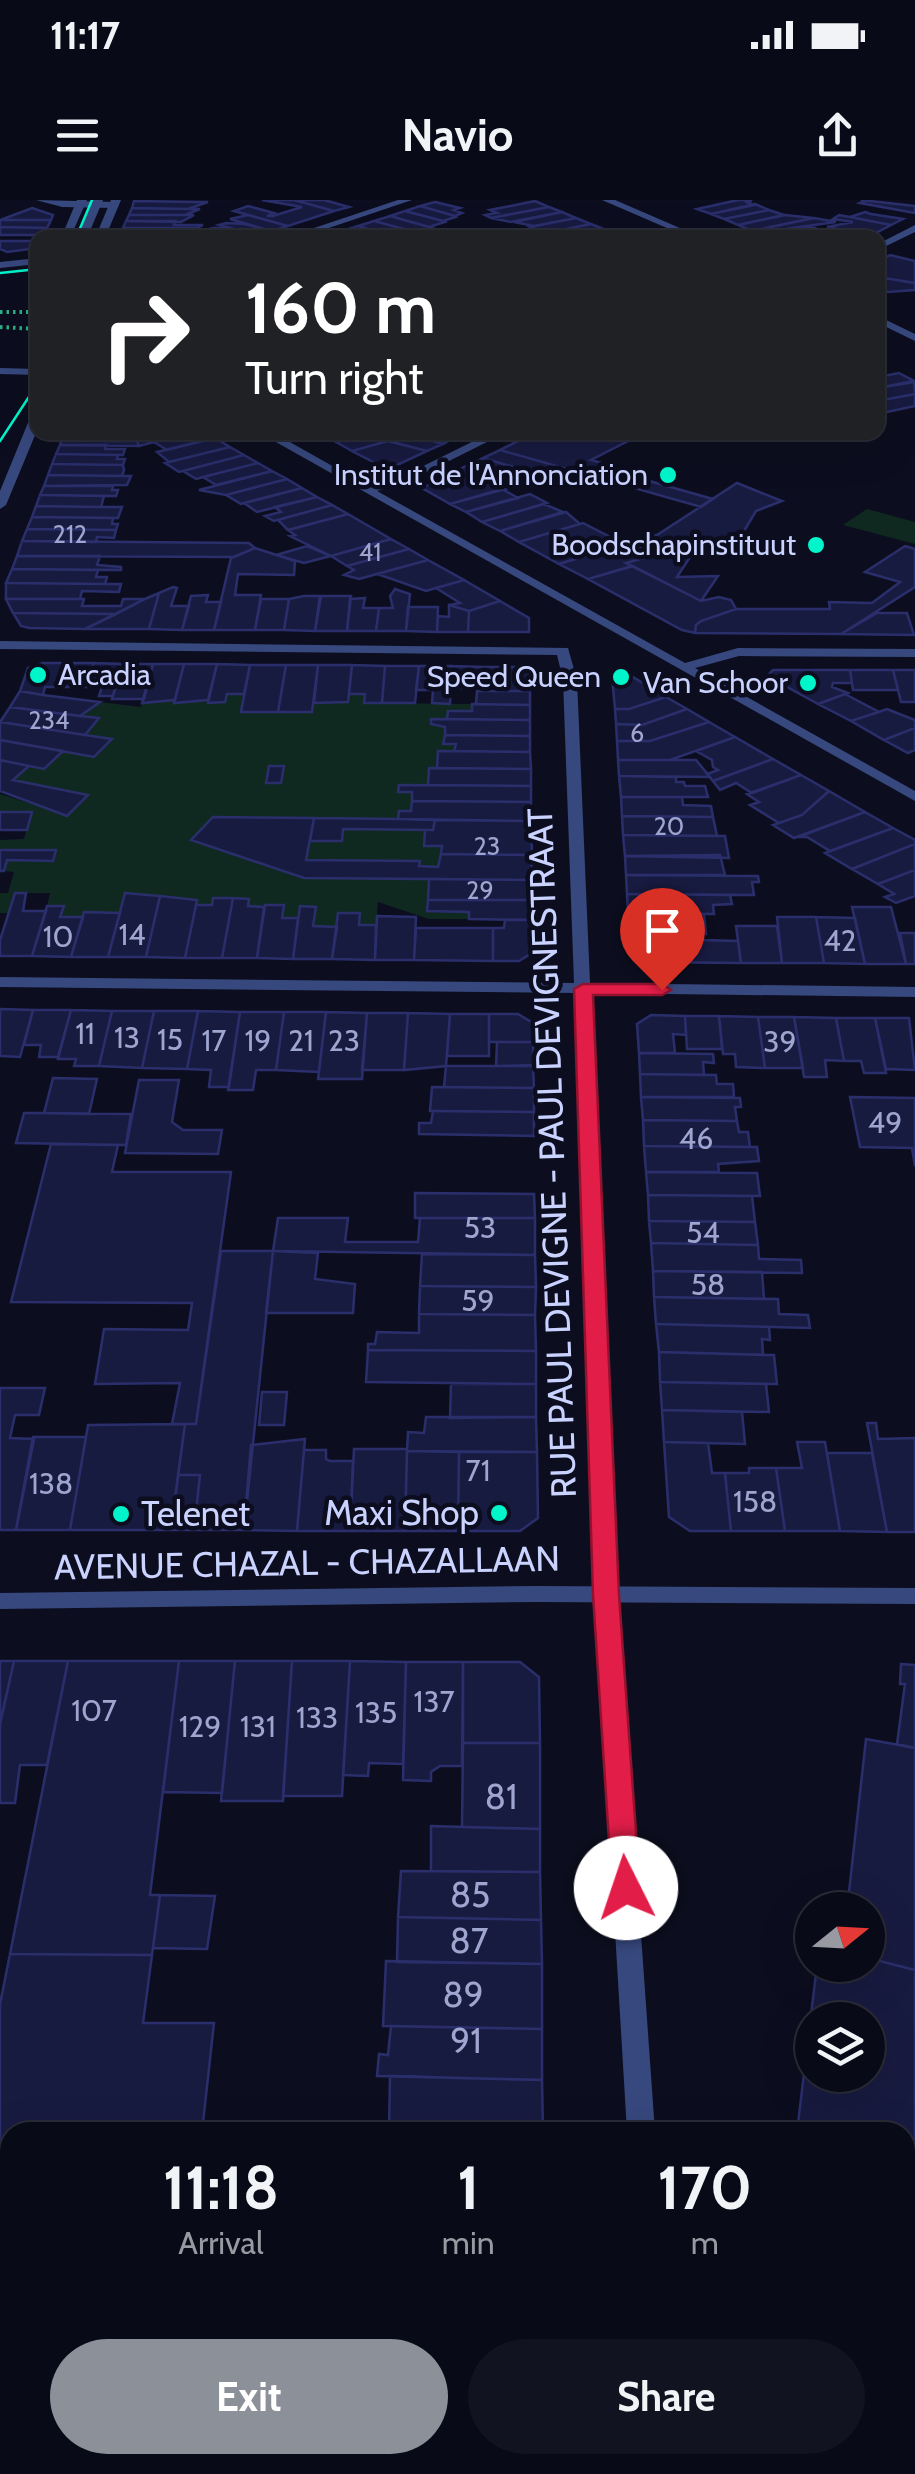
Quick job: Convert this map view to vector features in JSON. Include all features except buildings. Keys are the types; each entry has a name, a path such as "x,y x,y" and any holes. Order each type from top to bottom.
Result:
{"street":[{"path":"41,200 115,202 103,230"},
{"path":"313,230 407,200"},
{"path":"607,200 679,230"},
{"path":"68,230 80,202"},
{"path":"85,230 97,202"},
{"path":"885,243 915,228"},
{"path":"0,265 30,262"},
{"path":"885,323 915,338"},
{"path":"0,371 30,372"},
{"path":"0,505 30,432"},
{"path":"277,440 915,797"},
{"path":"367,490 404,480 486,440"},
{"name":"RUE PAUL DEVIGNE - PAUL DEVIGNESTRAAT","path":"0,645 563,651 570,680 606,1595 640,2122"},
{"path":"684,667 738,652 915,653"},
{"path":"0,982 915,992"},
{"name":"AVENUE CHAZAL - CHAZALLAAN","path":"0,1600 915,1596"}],"path":[{"path":"0,312 30,312"},
{"path":"0,327 30,329"}],"green space":[{"path":"867,509 915,522 915,544 843,525"},
{"path":"227,694 244,694 241,712 312,712 314,703 347,702 349,694 365,694 365,703 472,704 472,711 448,711 447,719 431,719 431,724 445,727 443,743 456,744 454,751 439,751 437,768 429,768 428,785 399,785 399,792 412,792 411,811 398,819 213,817 304,878 429,879 469,912 469,919 429,919 378,902 376,925 359,925 360,913 339,913 337,927 313,926 315,907 300,907 298,918 282,918 283,905 248,906 249,899 214,898 212,905 196,905 197,900 125,893 120,913 85,912 83,917 60,917 63,906 47,906 50,893 15,893 9,913 0,913 0,893 8,893 14,872 4,871 7,860 53,861 56,851 0,850 0,840 24,839 32,813 0,812 0,794 68,815 87,795 13,780 29,766 44,768 63,751 111,739 85,735 80,716 100,702 141,707 142,703 157,703 158,699 224,702"},
{"path":"343,829 425,830 425,846 442,846 438,867 419,866 419,861 306,860 310,841 342,841"}],"tram line":[{"path":"79,230 92,200"},
{"path":"0,273 30,270"},
{"path":"0,441 30,395"}],"place":[{"name":"Institut de l'Annonciation","path":"668,475"},
{"name":"Boodschapinstituut","path":"816,545"},
{"name":"Arcadia","path":"38,675"},
{"name":"Speed Queen","path":"621,677"},
{"name":"Van Schoor","path":"808,683"},
{"name":"Maxi Shop","path":"499,1513"},
{"name":"Telenet","path":"121,1514"}],"route":[{"path":"626,1888 606,1595 583,989 662,990"}]}
